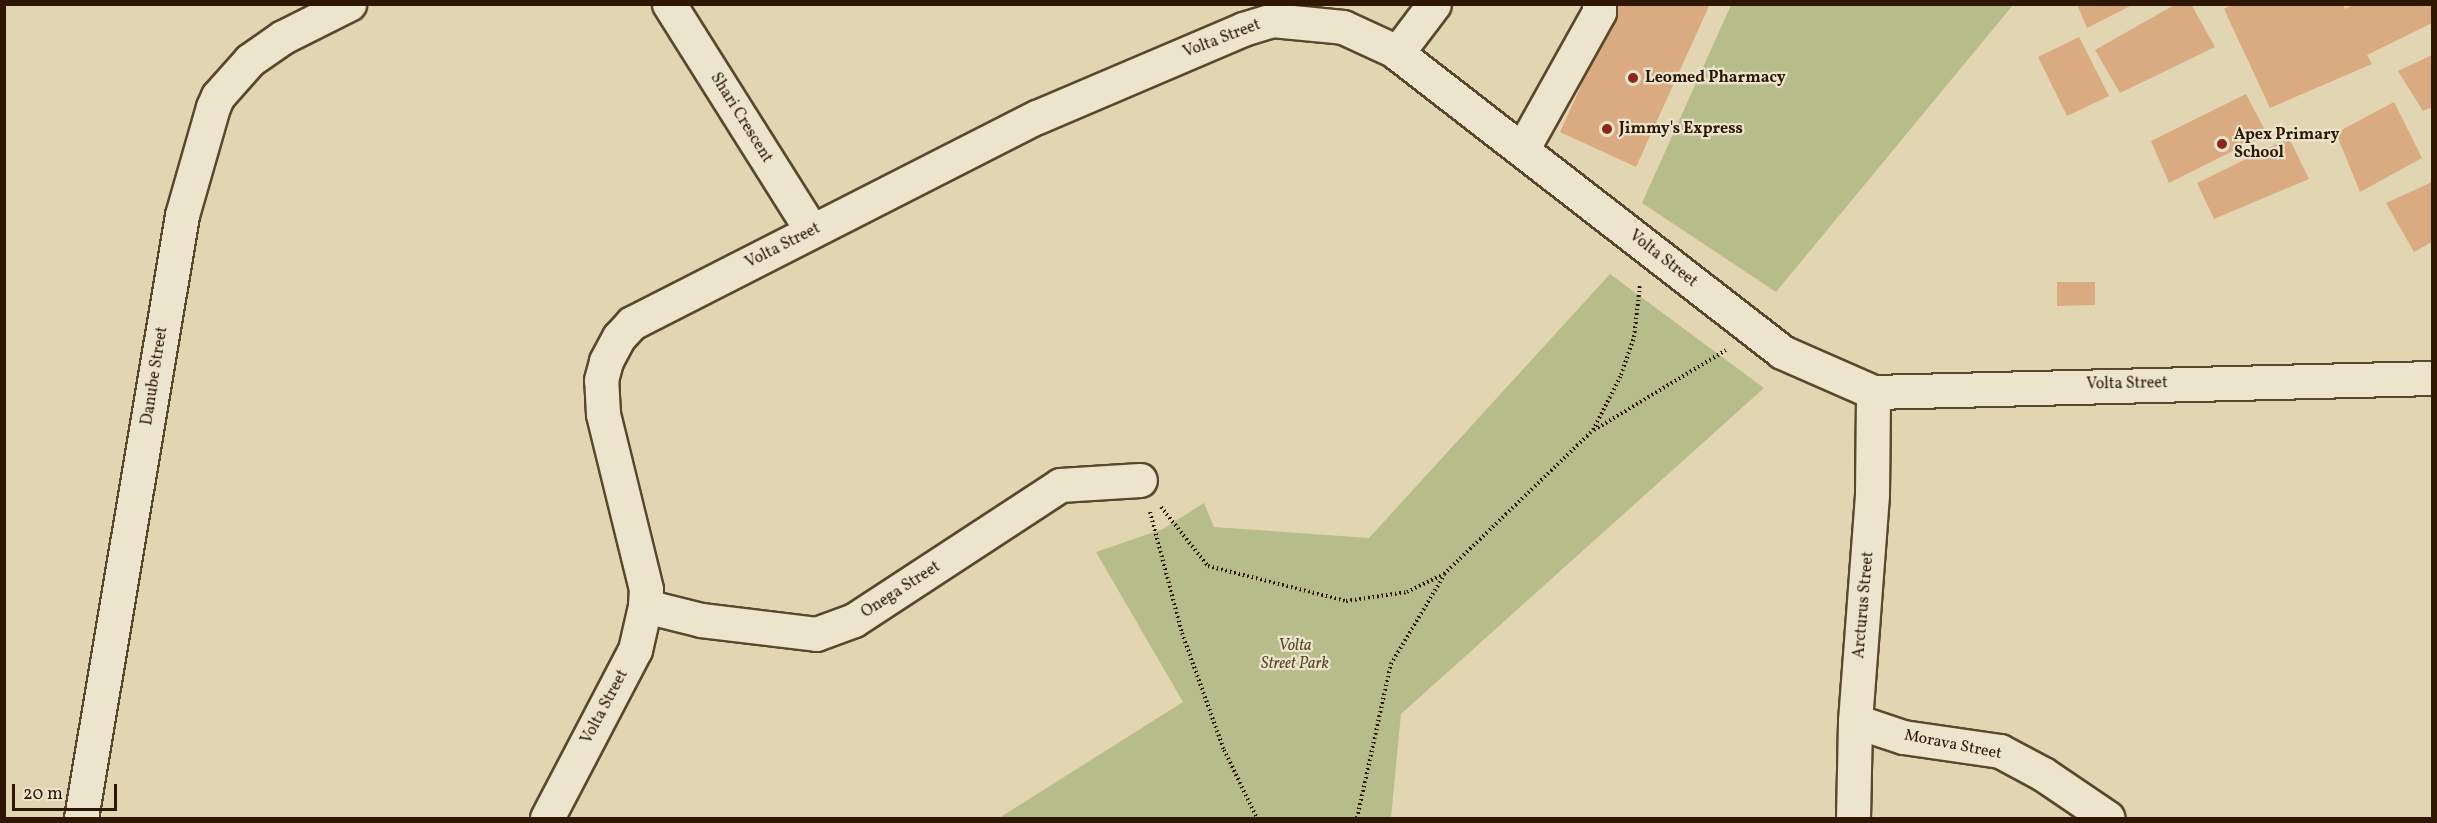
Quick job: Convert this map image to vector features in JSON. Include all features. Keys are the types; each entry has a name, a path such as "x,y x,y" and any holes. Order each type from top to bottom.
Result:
{"street":[{"name":"Danube Street","path":"81,819 182,215 213,107 218,96 250,60 283,37 349,4"},
{"name":"Shari Crescent","path":"669,4 812,231"},
{"path":"1396,52 1434,4"},
{"path":"1523,148 1599,12 1599,4"},
{"name":"Volta Street","path":"547,819 635,650 645,606 646,589 603,414 601,380 606,361 632,323 1037,117 1243,29 1272,20 1311,22 1343,27 1396,52 1523,148 1661,259 1782,352 1873,392 2433,378"},
{"name":"Arcturus Street","path":"1853,819 1855,722 1872,494 1873,392"},
{"name":"Onega Street","path":"645,606 701,620 816,634 854,620 1060,485 1140,480"},
{"name":"Morava Street","path":"1855,722 1903,736 2000,751 2043,774 2108,819"}],"path":[{"path":"1593,430 1621,375 1634,337 1640,285 1661,259"},
{"path":"1357,819 1392,664 1419,610 1444,574 1593,430 1729,348 1752,329"},
{"path":"1140,480 1208,566 1346,601 1407,592 1444,574"},
{"path":"1140,480 1182,633 1224,750 1257,819"}],"green space":[{"path":"1731,5 2013,5 1776,292 1642,203"},
{"name":"Volta Street Park","path":"1610,274 1764,388 1401,714 1391,818 999,818 1183,702 1096,552 1163,529 1204,503 1214,527 1369,538"}],"building":[{"path":"1618,4 1710,4 1636,167 1560,132"},
{"path":"2077,4 2134,4 2087,28"},
{"path":"2176,4 2191,4 2215,47 2120,93 2095,50"},
{"name":"Apex Primary School","path":"2233,4 2343,4 2345,9 2355,4 2432,4 2432,23 2367,55 2372,64 2270,108 2224,9"},
{"path":"2079,37 2109,96 2067,116 2038,57"},
{"path":"2432,55 2432,107 2423,111 2398,71"},
{"path":"2246,94 2267,134 2169,183 2151,141"},
{"path":"2394,102 2422,158 2360,192 2336,133"},
{"path":"2289,138 2309,179 2214,219 2197,183"},
{"path":"2432,182 2432,242 2414,252 2386,203"},
{"path":"2057,282 2095,282 2095,305 2057,306"}],"place":[{"name":"Leomed Pharmacy","path":"1633,78"},
{"name":"Jimmy's Express","path":"1607,129"},
{"name":"Apex Primary School","path":"2222,144"}]}
